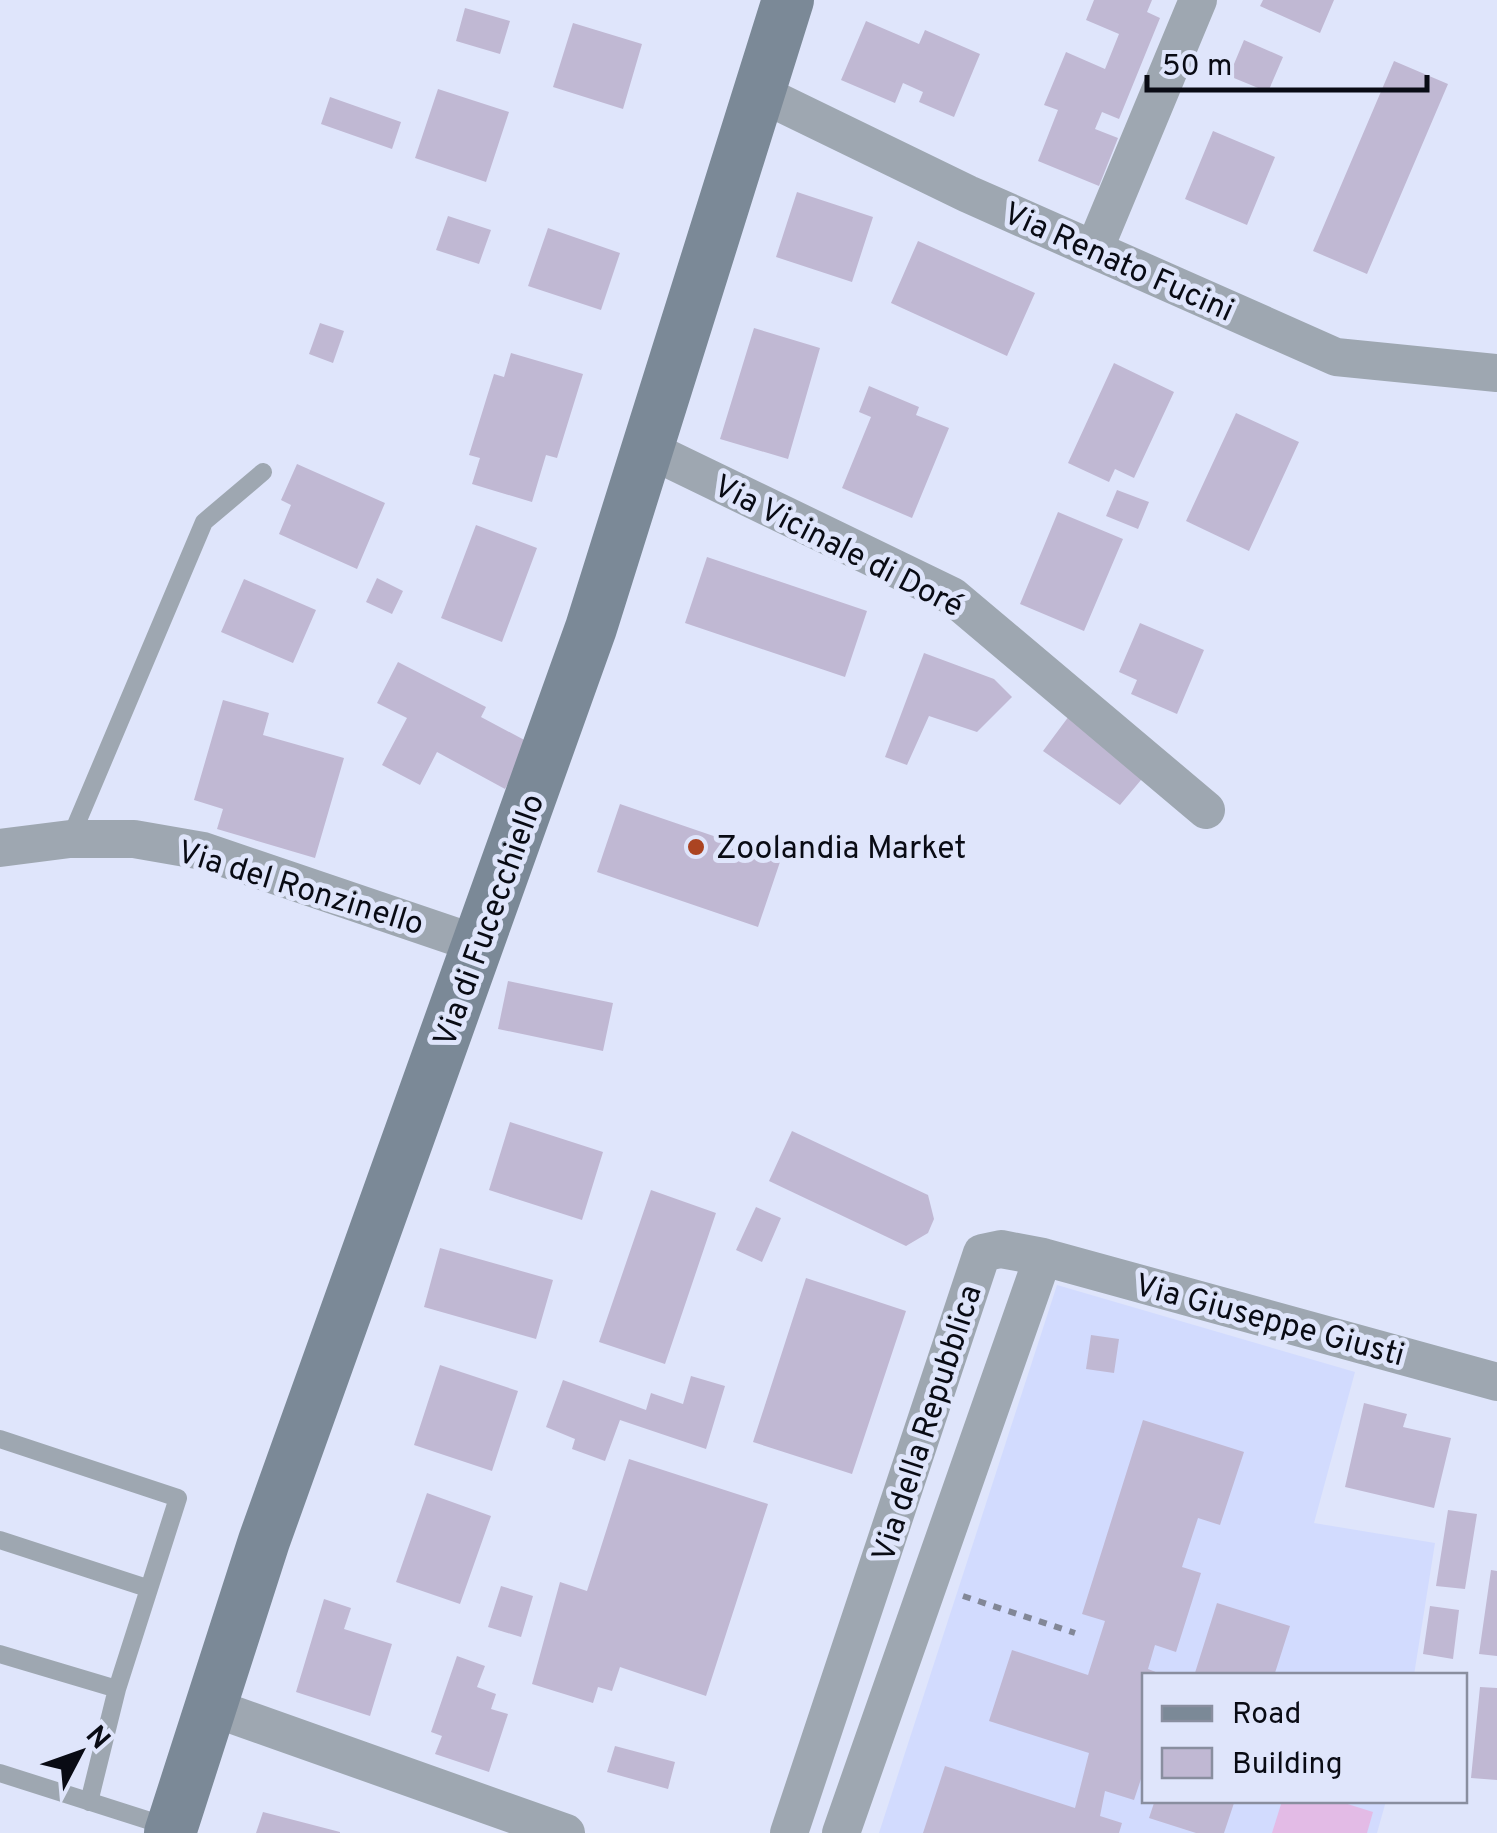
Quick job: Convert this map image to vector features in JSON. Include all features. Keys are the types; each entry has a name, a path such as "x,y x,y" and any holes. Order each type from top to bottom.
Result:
{"main road":[{"name":"Via di Fucecchiello","path":"171,1831 264,1541 591,628 788,0"}],"street":[{"path":"1094,250 1198,0"},
{"name":"Via Renato Fucini","path":"758,92 968,194 1336,357 1497,373"},
{"name":"Via Vicinale di Doré","path":"646,448 952,596 1206,810"},
{"name":"Via del Ronzinello","path":"0,848 70,840 134,839 203,851 480,946"},
{"name":"Via della Repubblica","path":"788,1833 982,1253 1002,1248 1043,1257 840,1833"},
{"name":"Via Giuseppe Giusti","path":"1043,1257 1497,1382"},
{"path":"211,1707 566,1833"}],"lane":[{"path":"70,840 204,522 263,472"},
{"path":"0,1440 178,1498 117,1689 89,1802"},
{"path":"0,1540 148,1588"},
{"path":"0,1654 117,1689"},
{"path":"0,1773 171,1831"}],"path":[{"path":"950,1592 1075,1633"}],"shaded area":[{"path":"1057,1285 1355,1372 1314,1523 1435,1543 1414,1673 1142,1673 1142,1803 1385,1803 1377,1833 879,1833"},
{"path":"1281,1803 1344,1803 1373,1812 1367,1833 1272,1833"}],"building":[{"path":"1094,0 1152,0 1147,12 1160,18 1119,119 1102,112 1095,129 1118,138 1099,186 1038,161 1058,110 1044,105 1066,52 1105,69 1119,34 1086,20"},
{"path":"1263,0 1334,0 1320,33 1260,6"},
{"path":"465,8 510,21 500,54 456,41"},
{"path":"866,21 919,44 925,30 980,54 954,117 919,102 923,92 903,83 895,103 841,80"},
{"path":"573,23 642,44 623,109 553,87"},
{"path":"1244,40 1283,57 1268,92 1229,76"},
{"path":"1394,61 1448,84 1367,274 1313,251"},
{"path":"438,89 509,112 486,182 415,158"},
{"path":"330,97 401,122 392,149 321,124"},
{"path":"1213,131 1275,157 1247,225 1185,199"},
{"path":"797,192 873,217 852,282 776,257"},
{"path":"448,216 491,230 479,264 436,250"},
{"path":"548,228 620,253 601,310 528,286"},
{"path":"918,241 1035,293 1007,356 891,303"},
{"path":"320,323 344,331 333,363 309,354"},
{"path":"754,328 820,348 788,459 720,439"},
{"path":"511,353 583,374 557,458 546,455 532,502 472,484 480,458 469,455 494,374 504,377"},
{"path":"1114,363 1174,392 1134,478 1115,469 1109,482 1068,463"},
{"path":"869,386 919,407 916,415 949,428 912,518 842,488 871,417 859,412"},
{"path":"1236,413 1299,442 1249,551 1186,521"},
{"path":"297,464 385,503 357,569 279,534 291,505 281,500"},
{"path":"1117,490 1149,502 1138,529 1106,516"},
{"path":"1058,512 1123,539 1084,631 1020,604"},
{"path":"476,525 537,548 502,642 441,618"},
{"path":"707,557 867,611 845,677 685,623"},
{"path":"377,578 403,591 392,614 366,602"},
{"path":"244,579 316,610 293,663 221,632"},
{"path":"1140,623 1204,650 1177,714 1131,694 1137,680 1119,672"},
{"path":"924,653 994,679 1012,697 977,732 929,716 907,765 885,757"},
{"path":"398,662 486,707 481,717 530,743 505,789 437,752 420,785 382,765 407,718 377,703"},
{"path":"223,700 269,713 263,735 344,758 315,858 217,829 223,809 194,800"},
{"path":"1072,712 1146,774 1120,805 1043,751"},
{"path":"620,804 781,859 758,927 597,872"},
{"path":"508,981 613,1003 603,1051 498,1029"},
{"path":"510,1122 603,1152 582,1220 489,1190"},
{"path":"792,1131 928,1195 934,1219 928,1233 906,1246 769,1181"},
{"path":"651,1190 716,1213 665,1364 599,1342"},
{"path":"756,1207 781,1218 762,1262 736,1250"},
{"path":"440,1248 553,1280 536,1339 424,1307"},
{"path":"806,1278 906,1311 852,1474 753,1442"},
{"path":"1091,1335 1119,1339 1114,1373 1086,1369"},
{"path":"440,1365 518,1391 492,1471 414,1445"},
{"path":"691,1376 725,1386 706,1449 620,1420 605,1461 572,1449 575,1439 546,1427 563,1380 646,1410 651,1393 683,1404"},
{"path":"1364,1403 1407,1414 1403,1427 1451,1438 1434,1508 1345,1487"},
{"path":"1143,1420 1244,1452 1220,1525 1198,1518 1182,1567 1201,1573 1176,1652 1155,1645 1148,1669 1158,1673 1142,1673 1142,1779 1134,1800 1105,1791 1100,1816 1122,1823 1119,1833 923,1833 945,1766 1075,1808 1089,1753 989,1721 1012,1650 1088,1675 1105,1621 1082,1614"},
{"path":"629,1459 768,1504 706,1696 620,1667 612,1691 598,1687 593,1703 532,1684 560,1582 587,1591"},
{"path":"427,1493 491,1516 460,1604 396,1582"},
{"path":"1448,1510 1477,1514 1465,1589 1436,1586"},
{"path":"1491,1570 1497,1571 1497,1656 1479,1654"},
{"path":"501,1586 533,1596 521,1637 488,1627"},
{"path":"324,1599 351,1608 344,1629 392,1644 370,1716 296,1692"},
{"path":"1217,1603 1290,1626 1275,1673 1195,1673"},
{"path":"1430,1606 1459,1610 1453,1659 1423,1654"},
{"path":"457,1656 485,1666 477,1687 496,1694 491,1709 508,1714 489,1772 435,1754 442,1736 431,1732"},
{"path":"1480,1687 1497,1688 1497,1780 1471,1778"},
{"path":"615,1746 675,1762 668,1789 607,1772"},
{"path":"1154,1803 1234,1803 1224,1833 1196,1833 1149,1818"},
{"path":"263,1812 340,1832 340,1833 256,1833"}],"place":[{"name":"Zoolandia Market","path":"696,847"}]}
